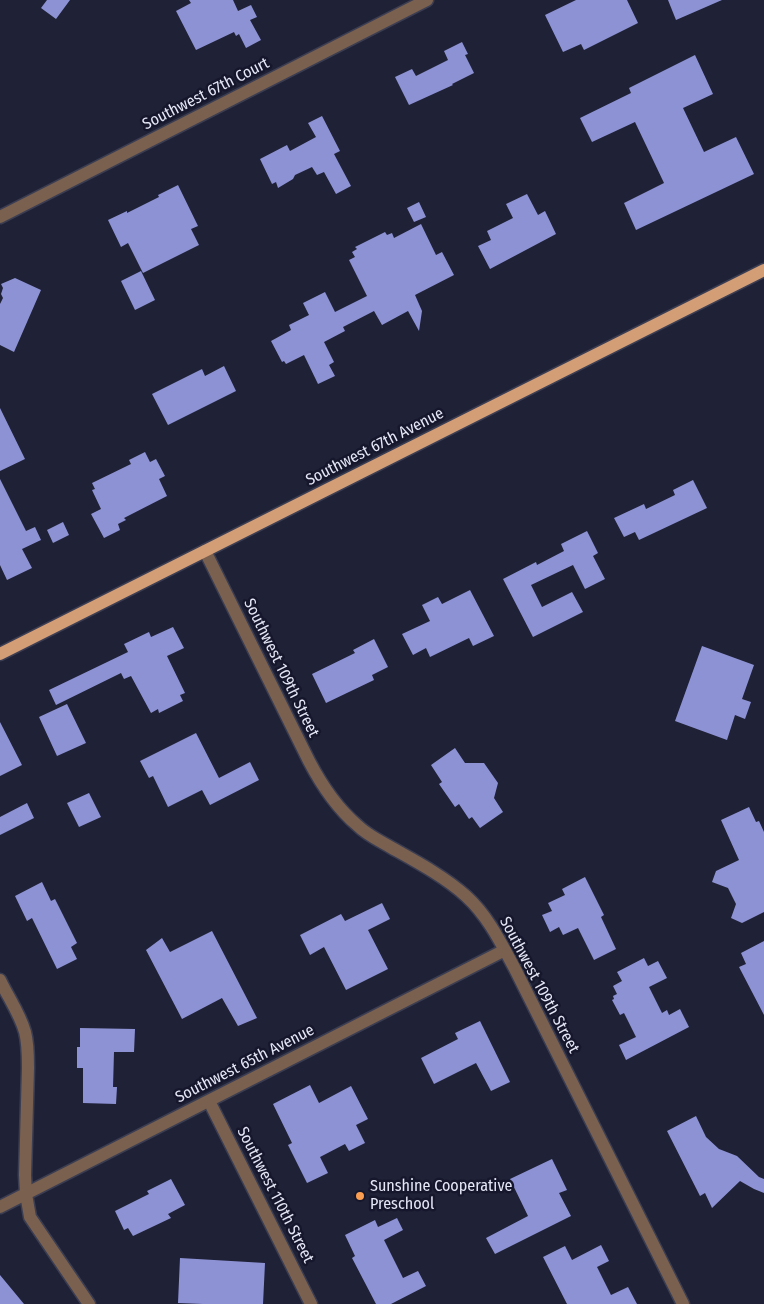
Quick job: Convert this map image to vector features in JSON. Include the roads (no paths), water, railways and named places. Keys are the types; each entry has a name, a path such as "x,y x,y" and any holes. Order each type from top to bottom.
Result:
{"main road":[{"name":"Southwest 67th Avenue","path":"0,654 764,270"}],"street":[{"name":"Southwest 67th Court","path":"0,217 427,0"},
{"name":"Southwest 109th Street","path":"205,551 317,777 331,796 347,815 371,836 424,867 467,897 480,909 491,925 529,995 683,1304"},
{"name":"Southwest 65th Avenue","path":"0,1207 505,950"},
{"path":"0,980 22,1023 28,1051 25,1175 30,1217 89,1304"},
{"name":"Southwest 110th Street","path":"209,1100 311,1304"}],"place":[{"name":"Sunshine Cooperative Preschool","path":"360,1196"}]}
